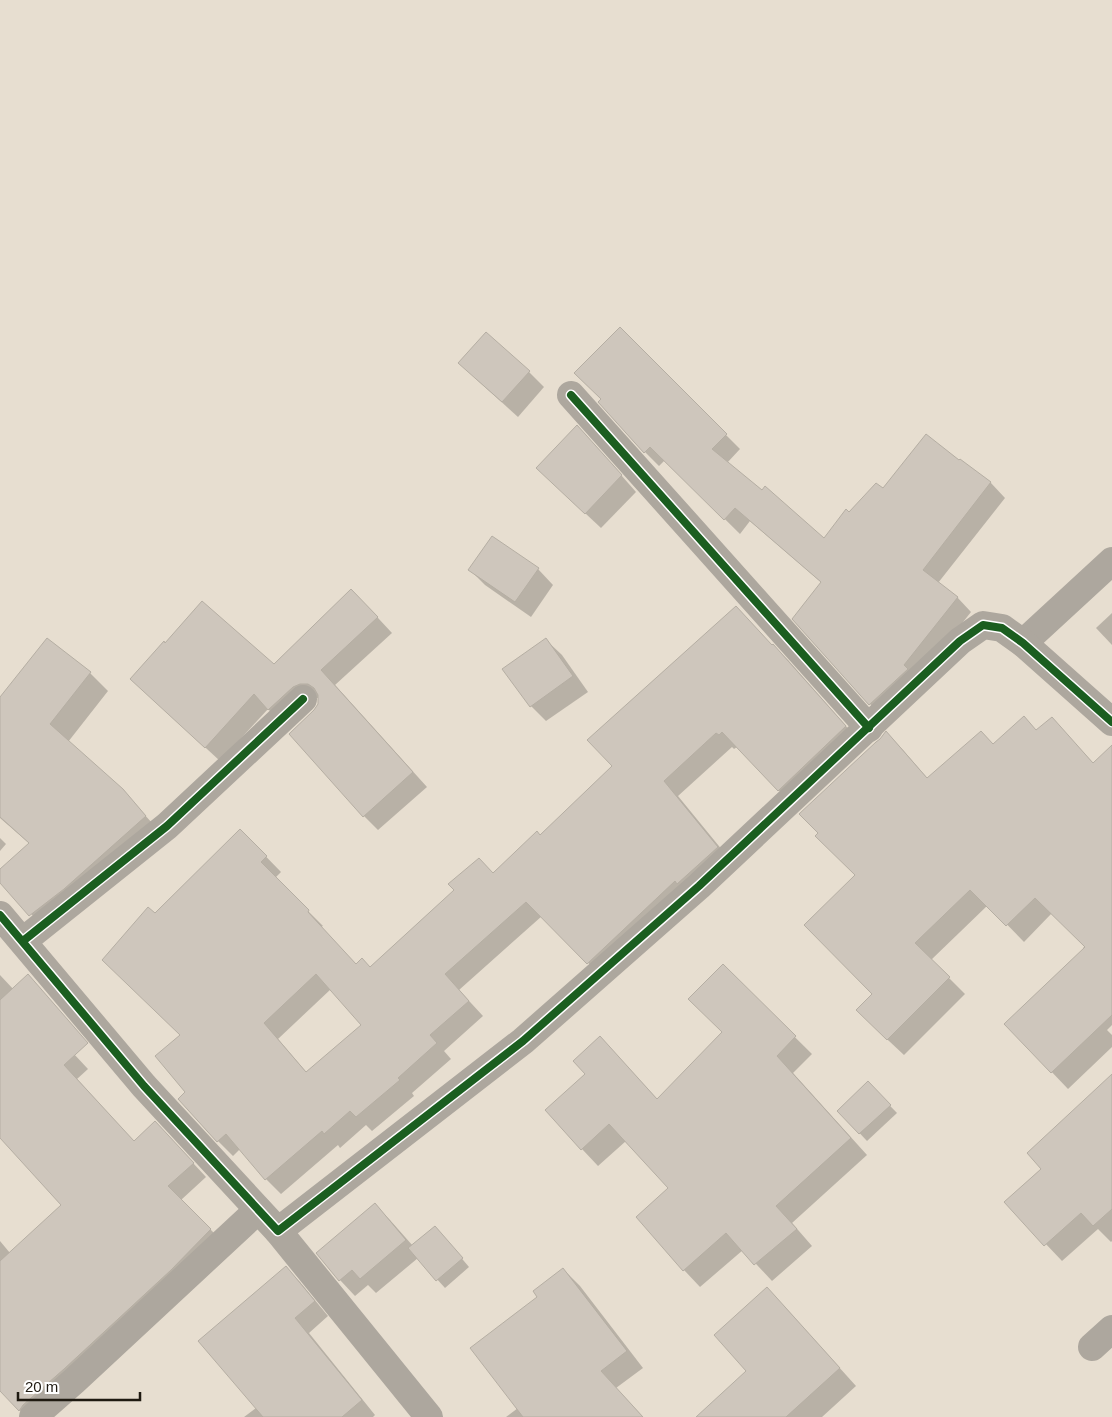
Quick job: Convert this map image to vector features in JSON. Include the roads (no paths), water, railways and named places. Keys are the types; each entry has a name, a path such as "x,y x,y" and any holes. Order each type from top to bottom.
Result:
{"street":[{"path":"571,395 869,728"},
{"path":"1023,643 1112,562"},
{"path":"278,1231 523,1041 699,886 960,641 983,624 1002,628 1023,643 1112,722"},
{"path":"23,941 167,826 303,699"},
{"path":"0,914 144,1086 278,1231 429,1417"},
{"path":"33,1417 258,1210"},
{"path":"1092,1347 1112,1329"}]}
